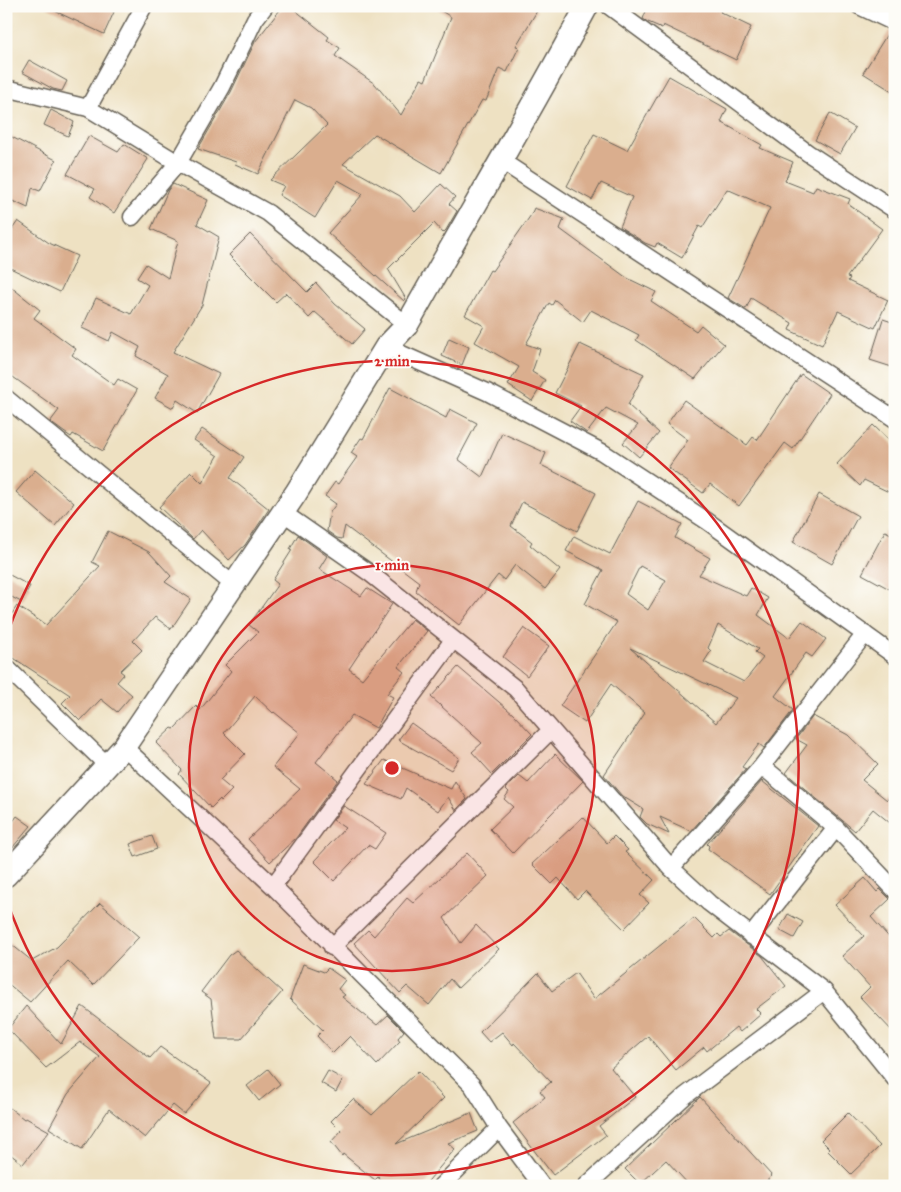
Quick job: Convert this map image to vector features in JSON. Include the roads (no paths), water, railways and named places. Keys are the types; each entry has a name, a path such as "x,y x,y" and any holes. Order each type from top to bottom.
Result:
{"street":[{"path":"88,108 144,6"},
{"path":"132,217 178,163 222,87 255,19 265,6"},
{"path":"6,875 124,747 235,586 296,493 386,348 407,324 500,160 526,120 587,6"},
{"path":"609,6 808,153 895,210"},
{"path":"859,6 895,23"},
{"path":"6,88 88,108 178,163 268,213 407,324"},
{"path":"500,160 895,419"},
{"path":"386,348 487,392 602,452 707,521 895,656"},
{"path":"6,398 32,422 235,586"},
{"path":"282,512 371,574 516,689 550,731 671,868 709,903 750,936 824,991 895,1079"},
{"path":"671,868 762,766 865,634"},
{"path":"273,886 453,640"},
{"path":"6,666 108,766"},
{"path":"332,947 550,731"},
{"path":"124,747 273,886 472,1085 499,1128 542,1186"},
{"path":"762,766 836,828 895,890"},
{"path":"750,936 836,828"},
{"path":"586,1186 685,1096 824,991"},
{"path":"441,1186 499,1128"}]}
